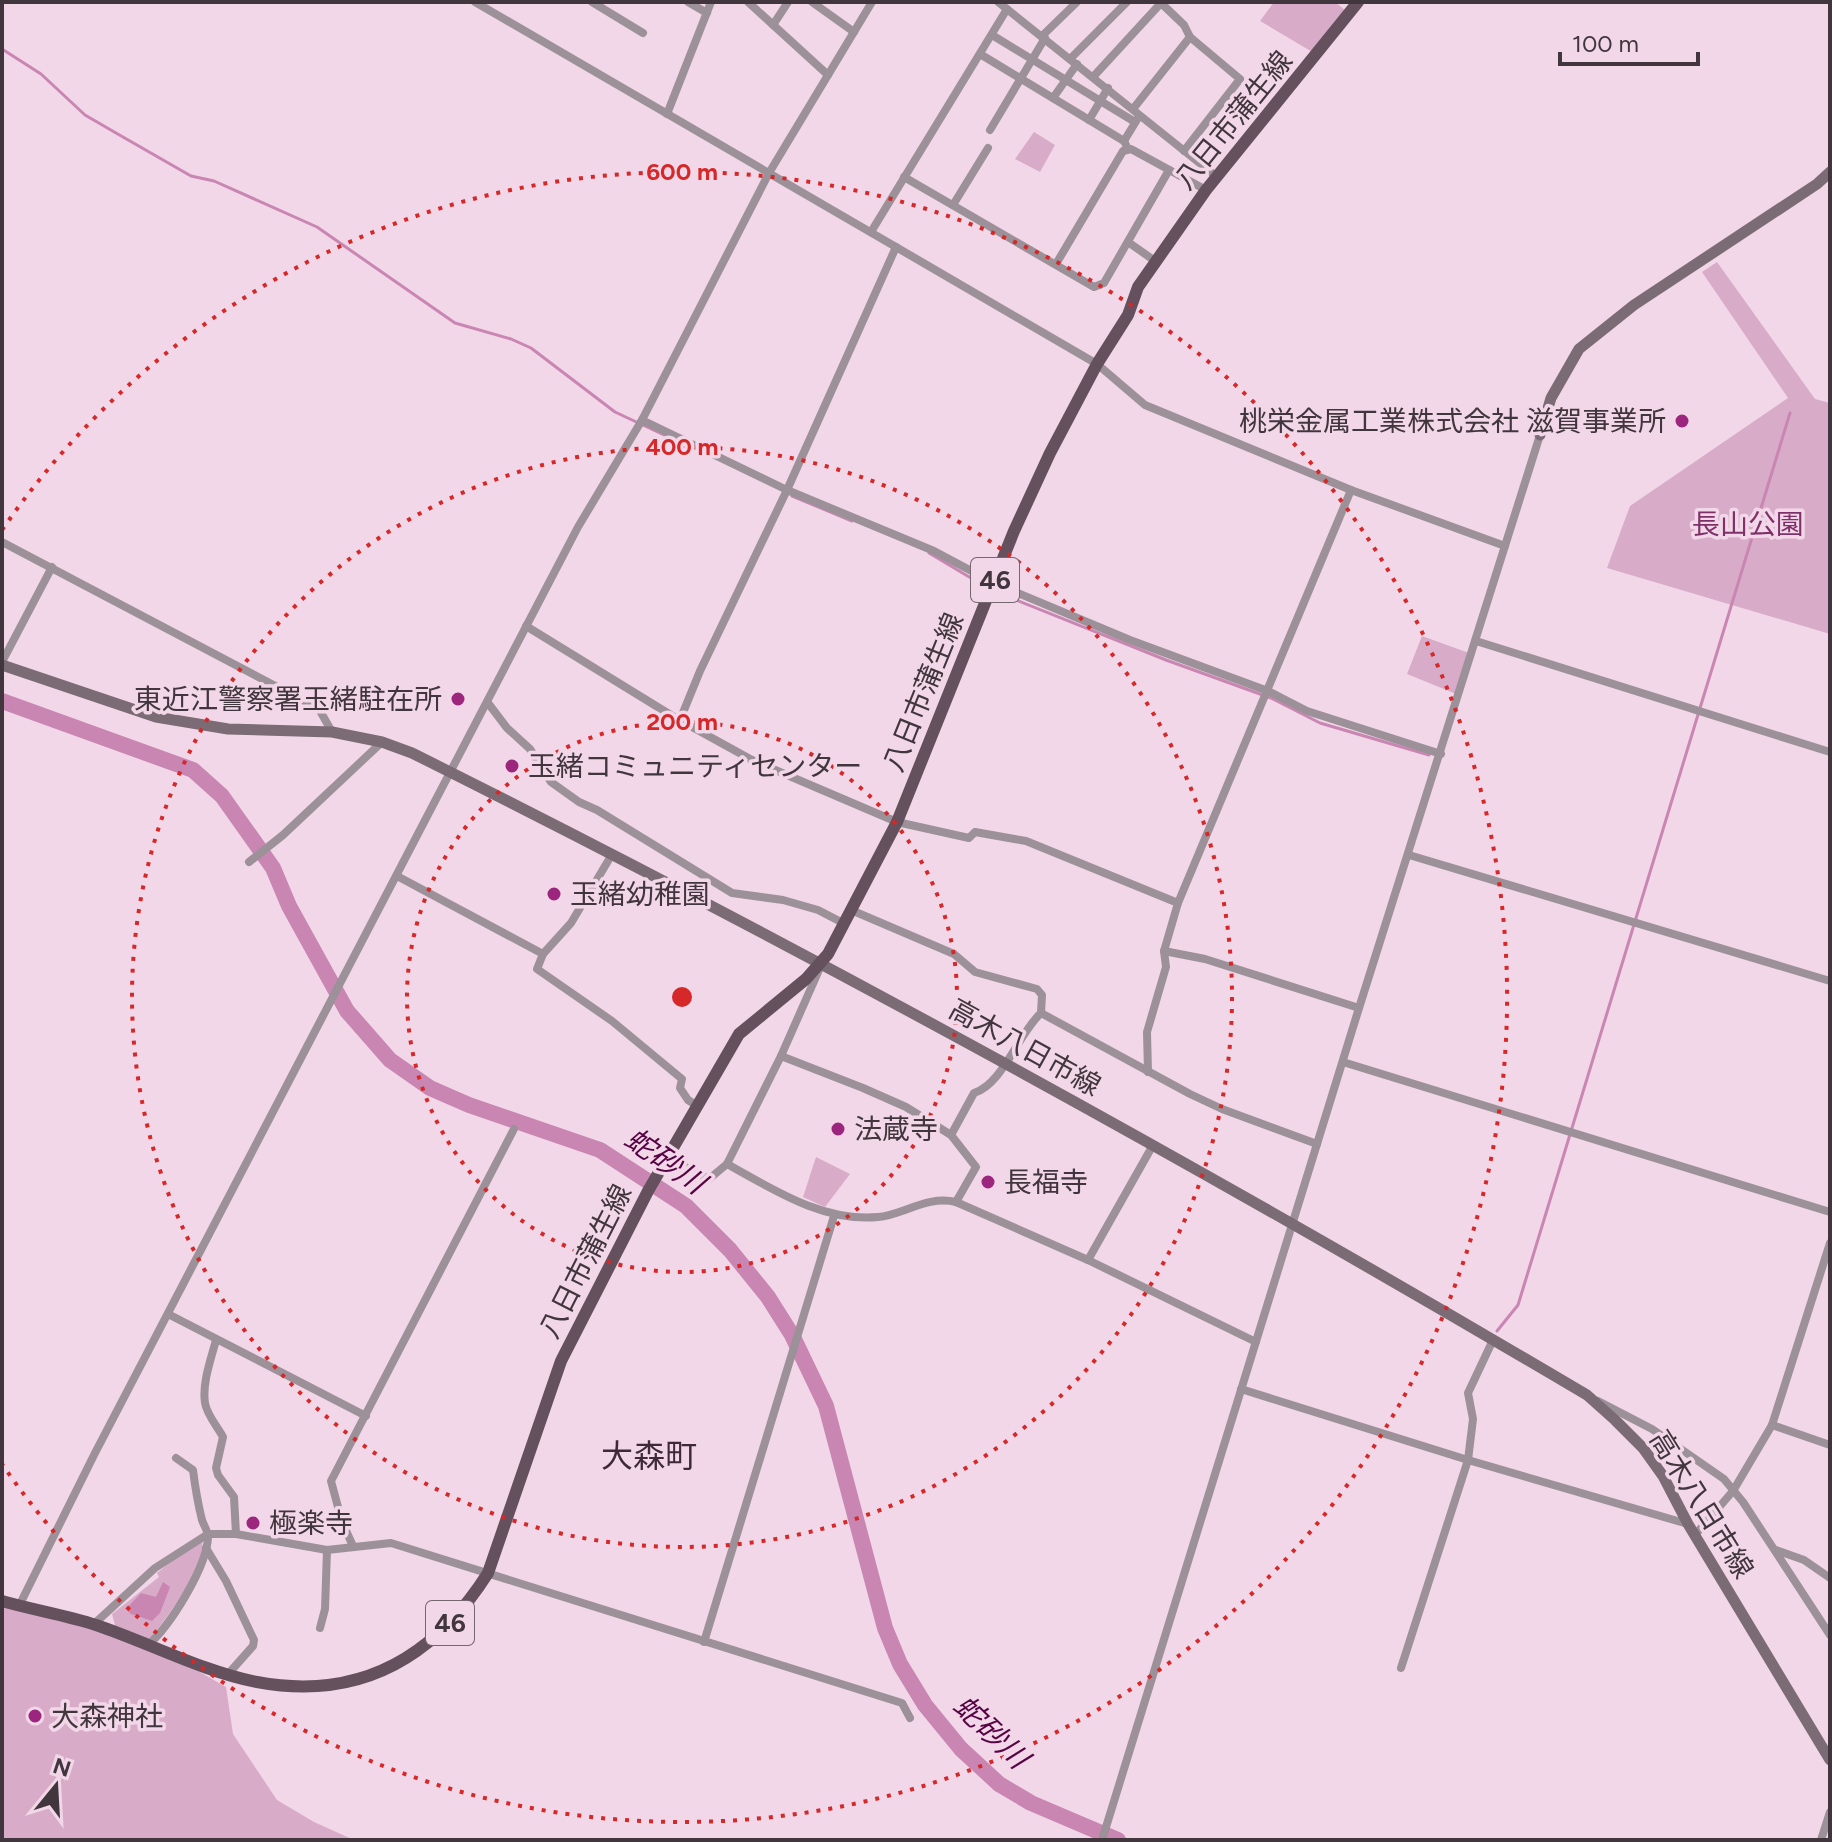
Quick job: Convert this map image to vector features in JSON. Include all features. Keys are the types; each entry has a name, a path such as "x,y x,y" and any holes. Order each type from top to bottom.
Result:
{"main road":[{"name":"八日市蒲生線","path":"2,1601 94,1624 254,1682 288,1686 352,1681 399,1663 431,1643 469,1602 488,1573 561,1361 648,1191 739,1034 821,965 897,822 1050,453 1097,364 1128,315 1138,287 1206,190 1358,2"},
{"path":"1540,435 1551,398 1579,349 1634,305 1817,184 1830,172"},
{"name":"高木八日市線","path":"2,663 156,717 228,729 332,732 382,742 452,773 1005,1063 1587,1395 1643,1448 1663,1476 1688,1524 1830,1760"}],"street":[{"path":"475,2 1097,364 1145,405 1351,490 1505,546"},
{"path":"592,2 606,6 643,33"},
{"path":"688,2 707,13"},
{"path":"667,114 711,2"},
{"path":"748,2 828,75"},
{"path":"773,25 788,2"},
{"path":"812,2 854,32"},
{"path":"19,1606 578,527 642,420 769,173 872,2"},
{"path":"998,2 1217,177"},
{"path":"990,130 1043,37 1077,2"},
{"path":"1053,98 1066,80 1074,61 1127,2"},
{"path":"1093,77 1161,3 1184,25 1190,37 1240,79 1184,151"},
{"path":"871,232 1007,9"},
{"path":"992,35 1100,101 1136,115"},
{"path":"1056,264 1123,151 1136,115 1190,37"},
{"path":"980,54 1131,149 1206,190"},
{"path":"1089,120 1108,88"},
{"path":"953,205 988,148"},
{"path":"904,177 1094,287 1104,283 1169,170"},
{"path":"1128,242 1155,261"},
{"path":"680,720 711,646 787,490 896,247"},
{"path":"642,420 787,490 934,551 994,583 1130,640 1268,691 1341,724 1441,754"},
{"path":"1102,1840 1540,435"},
{"path":"1148,1072 1147,1032 1166,967 1164,951 1178,903 1351,490"},
{"path":"2,542 319,709 332,732"},
{"path":"2,663 52,567"},
{"path":"526,626 752,760 897,822 969,838 975,832 1026,841 1178,903"},
{"path":"1476,641 1830,752"},
{"path":"488,703 507,728 530,749 551,782 579,802 732,893 783,900 818,910 843,923"},
{"path":"249,862 283,835 382,742"},
{"path":"1409,855 1830,981"},
{"path":"611,856 571,923 543,954 537,969 612,1021 682,1079 680,1088 696,1105"},
{"path":"397,876 543,954"},
{"path":"851,910 954,954 975,972 1037,989 1042,995 1041,1013 1031,1022 985,1090 974,1093 951,1135"},
{"path":"1164,951 1205,959 1359,1008"},
{"path":"664,1163 709,1179 727,1164 781,1056 821,965"},
{"path":"1041,1013 1222,1109 1317,1144"},
{"path":"781,1056 906,1107 951,1135 976,1167 956,1202"},
{"path":"1343,1062 1830,1212"},
{"path":"353,1546 342,1522 331,1481 514,1129"},
{"path":"1088,1260 1153,1145"},
{"path":"727,1164 834,1216 881,1218 911,1206 947,1200 956,1202 1088,1260 1256,1342"},
{"path":"704,1642 834,1216"},
{"path":"1695,1535 1733,1491 1772,1425 1830,1243"},
{"path":"168,1314 366,1416"},
{"path":"216,1340 208,1369 205,1400 223,1437 216,1468 234,1497 236,1534"},
{"path":"1401,1668 1468,1460 1473,1419 1468,1393 1493,1340"},
{"path":"1241,1389 1688,1524"},
{"path":"1587,1395 1652,1429 1724,1479 1830,1635"},
{"path":"1772,1425 1830,1445"},
{"path":"148,1645 175,1613 206,1548 208,1534 202,1519 193,1470 176,1458"},
{"path":"94,1624 155,1568 208,1534 236,1534 327,1550 391,1543 902,1703 910,1718 911,1713"},
{"path":"206,1548 226,1581 254,1640 253,1646 229,1673"},
{"path":"320,1628 325,1609 327,1550"},
{"path":"1775,1550 1804,1560 1830,1578"},
{"path":"1821,1840 1830,1812"}],"green space":[{"path":"1274,2 1335,2 1346,11 1314,53 1260,21"},
{"path":"1034,132 1055,145 1040,172 1015,159"},
{"name":"長山公園","path":"1717,262 1815,399 1830,403 1830,634 1607,568 1630,506 1788,398 1702,272"},
{"path":"1422,636 1469,653 1456,694 1407,674"},
{"path":"816,1157 850,1174 825,1207 803,1197"},
{"path":"202,1541 202,1551 191,1578 148,1641 116,1629 112,1614 159,1577 157,1573 193,1544"},
{"path":"2,1605 94,1624 184,1663 226,1687 233,1734 277,1800 314,1822 354,1840 2,1840"}],"shaded area":[{"path":"163,1582 170,1587 160,1613 152,1621 131,1614 126,1609 141,1593 156,1597"}],"waterway":[{"path":"2,49 41,74 85,115 191,176 214,181 317,227 455,323 531,348 615,412 677,441"},
{"path":"1497,1331 1518,1305 1790,413"},
{"path":"792,496 852,521"},
{"path":"929,553 981,584"},
{"path":"996,592 1271,698 1320,723 1429,755"},
{"name":"蛇砂川","path":"2,701 193,770 222,796 273,868 289,906 347,1011 390,1060 430,1088 469,1105 600,1150 686,1206 730,1250 768,1297 792,1335 826,1406 885,1628 900,1664 925,1705 961,1749 999,1784 1031,1803 1118,1840"}],"place":[{"name":"桃栄金属工業株式会社 滋賀事業所","path":"1682,421"},
{"name":"東近江警察署玉緒駐在所","path":"458,699"},
{"name":"玉緒コミュニティセンター","path":"512,766"},
{"name":"玉緒幼稚園","path":"554,894"},
{"name":"法蔵寺","path":"838,1129"},
{"name":"長福寺","path":"988,1182"},
{"name":"極楽寺","path":"253,1523"},
{"name":"大森神社","path":"35,1716"}],"district":[{"name":"大森町","path":"649,1456"}]}
